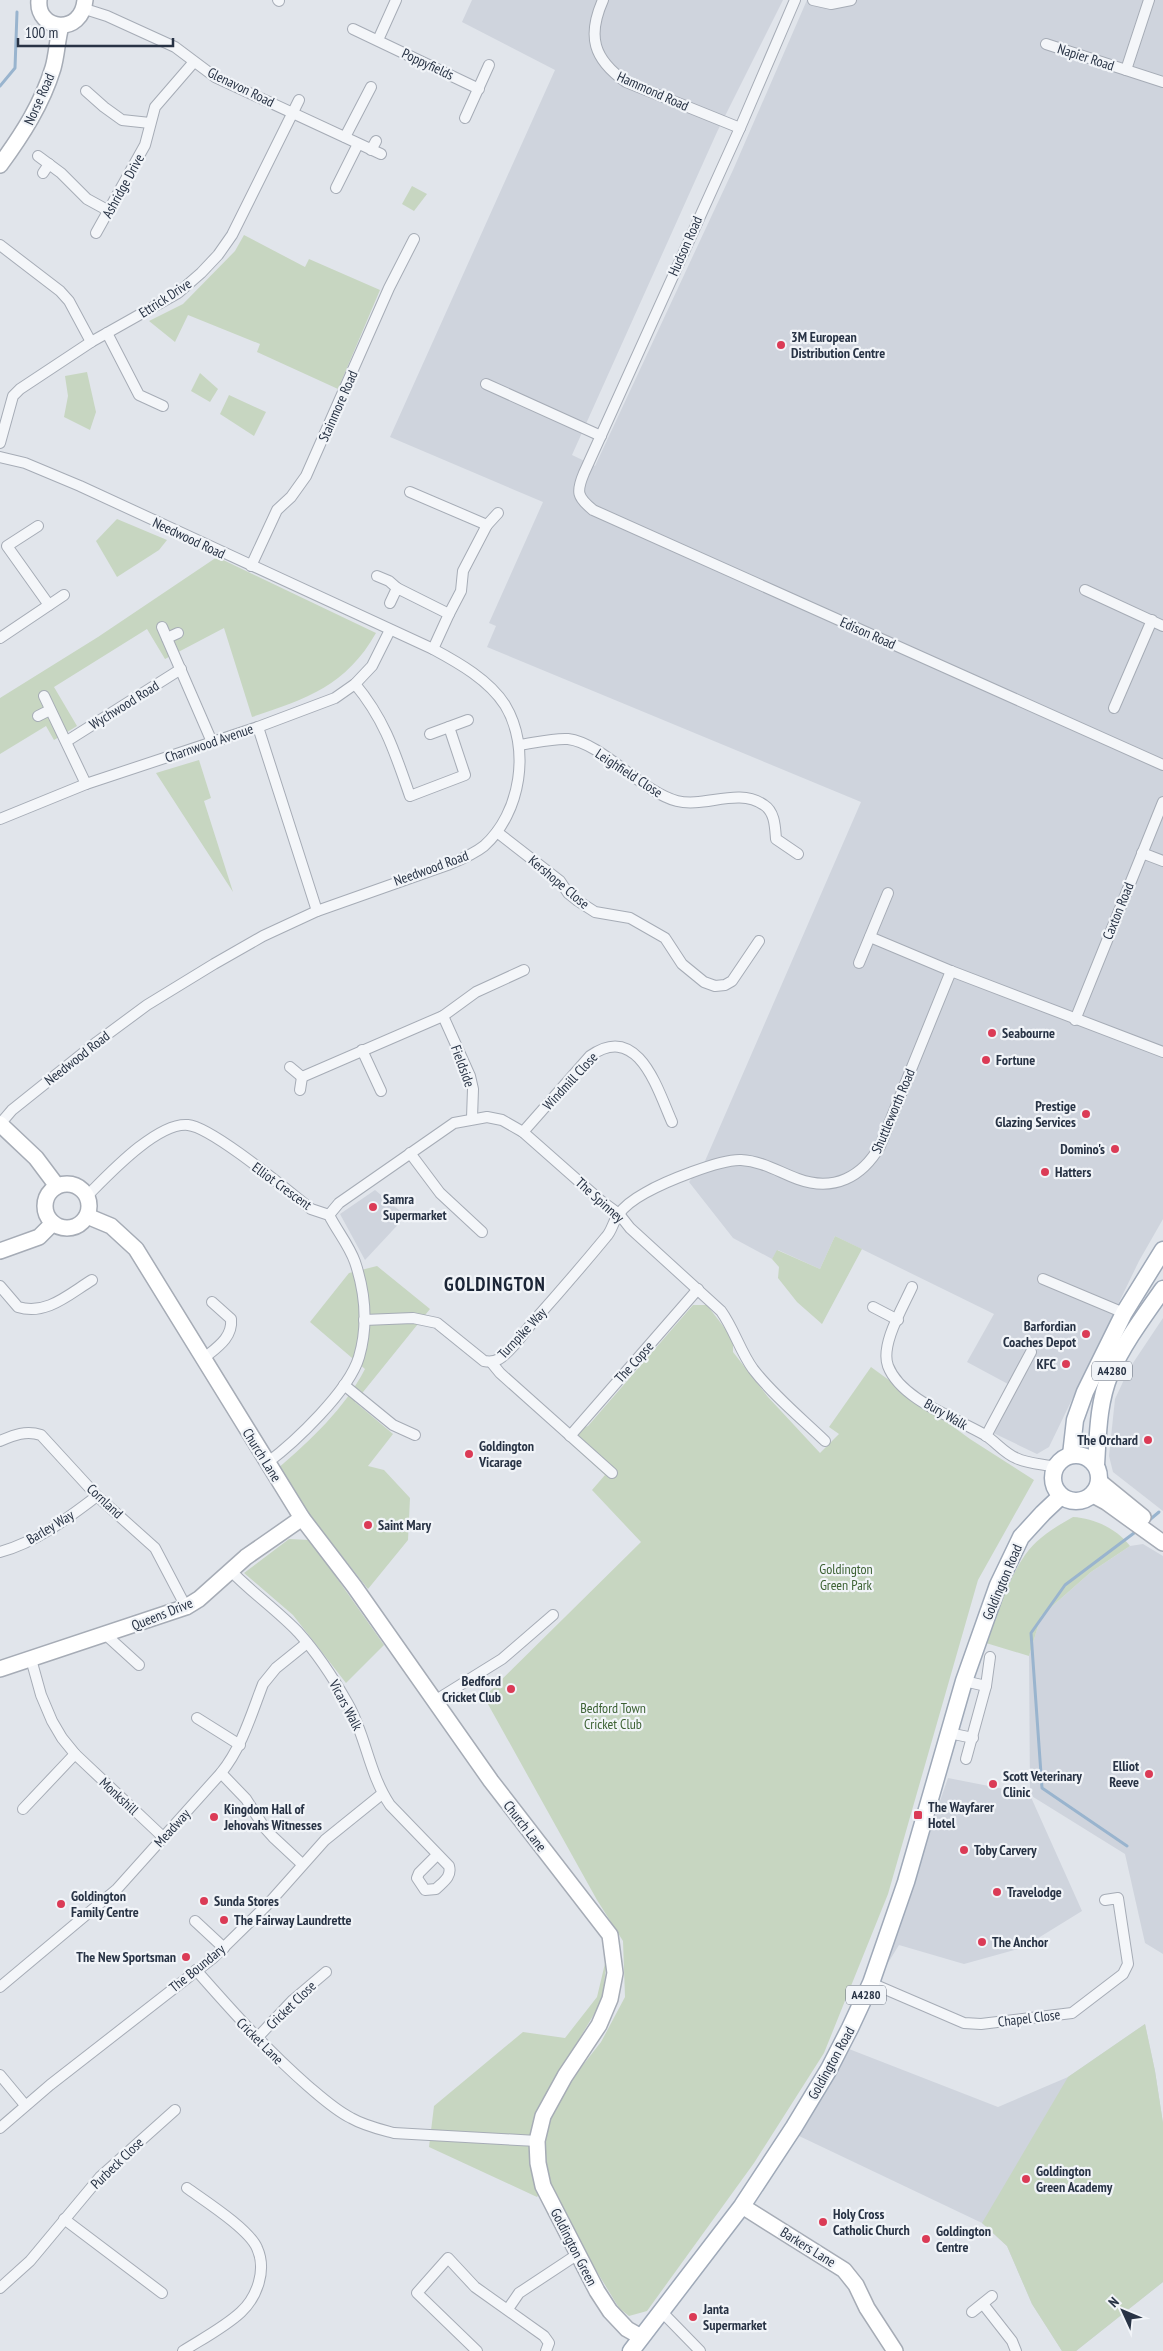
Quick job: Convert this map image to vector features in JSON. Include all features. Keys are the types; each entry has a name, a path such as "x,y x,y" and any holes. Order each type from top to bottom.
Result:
{"main road":[{"name":"A4280","path":"1070,1456 1075,1420 1082,1401 1124,1313 1163,1250"},
{"name":"A4280","path":"1096,1465 1099,1416 1110,1374 1136,1328 1163,1289"},
{"path":"1080,1455 1096,1465 1103,1493 1083,1501 1070,1501 1061,1496 1054,1484 1056,1466 1060,1461 1070,1456 1080,1455"},
{"name":"Goldington Road","path":"631,2351 742,2206 829,2069 871,1983 906,1882 964,1681 998,1585 1021,1537 1042,1513 1061,1496"}],"street":[{"path":"38,0 41,13 50,23 61,26 71,24 80,18 85,5"},
{"path":"378,40 396,0"},
{"name":"Hammond Road","path":"603,0 596,15 593,32 596,49 601,60 612,73 626,82 740,128"},
{"name":"Hudson Road","path":"578,494 579,483 740,128 795,0"},
{"path":"813,0 831,4 851,0"},
{"name":"Napier Road","path":"1126,70 1149,0"},
{"name":"Glenavon Road","path":"85,5 174,47 215,77 358,144 376,148"},
{"name":"Norse Road","path":"0,165 22,134 46,88 54,65 61,26"},
{"name":"Poppyfields","path":"353,29 479,89"},
{"name":"Napier Road","path":"1046,44 1163,82"},
{"name":"Ashridge Drive","path":"96,233 122,184 138,162 145,145 155,107 194,63"},
{"path":"465,118 489,65"},
{"path":"345,137 371,87"},
{"path":"86,90 104,107 122,120 150,123"},
{"name":"Ettrick Drive","path":"0,443 13,396 20,389 91,342 178,293 218,255 243,214 299,100"},
{"path":"336,188 358,144"},
{"path":"38,156 61,173 87,199 109,211"},
{"path":"43,173 49,164"},
{"name":"Stainmore Road","path":"251,566 277,510 291,497 306,476 389,288 414,240"},
{"path":"0,245 64,296 91,342"},
{"path":"107,333 139,395 163,406"},
{"path":"486,384 601,436"},
{"name":"Needwood Road","path":"0,457 25,463 80,486 433,649 474,675 494,692 505,706 519,745 520,766 517,788 509,809 497,832 484,846 463,858 317,911 222,959 147,1005 62,1069 12,1110 0,1124"},
{"path":"410,492 487,525"},
{"name":"Edison Road","path":"578,494 593,510 1163,765"},
{"path":"433,649 461,591 463,571 487,525 498,513"},
{"path":"38,526 7,546 49,605"},
{"path":"377,576 449,614"},
{"path":"390,604 398,588"},
{"path":"1085,590 1163,626"},
{"path":"0,638 64,595"},
{"path":"1114,708 1152,620"},
{"path":"162,627 212,742"},
{"name":"Charnwood Avenue","path":"0,819 86,784 258,727 336,698 355,684 372,666 390,630"},
{"path":"167,638 178,632"},
{"name":"Wychwood Road","path":"67,741 181,669"},
{"path":"355,684 370,703 388,732 410,796 465,775 449,727"},
{"path":"44,696 86,784"},
{"path":"38,716 50,710"},
{"path":"430,734 468,720"},
{"path":"258,727 317,911"},
{"name":"Leighfield Close","path":"519,745 567,739 583,743 662,795 678,802 743,798 754,800 763,804 771,811 776,839 798,854"},
{"name":"Caxton Road","path":"1075,1020 1163,802"},
{"name":"Kershope Close","path":"497,832 560,881 568,893 595,912 630,918 664,938 682,964 704,982 715,986 725,985 732,981 759,941"},
{"path":"1142,853 1163,861"},
{"path":"858,964 888,893"},
{"path":"870,937 1075,1020 1163,1052"},
{"path":"302,1077 443,1016 476,992 524,970"},
{"name":"Shuttleworth Road","path":"619,1214 631,1202 647,1192 725,1162 739,1160 756,1162 798,1179 814,1183 832,1183 845,1180 860,1172 871,1161 880,1146 951,971"},
{"name":"Fieldside","path":"443,1016 470,1076 473,1089 472,1118"},
{"name":"Windmill Close","path":"524,1132 590,1056 600,1049 612,1046 624,1047 636,1054 643,1062 652,1075 672,1122"},
{"path":"362,1050 382,1091"},
{"path":"290,1067 302,1077"},
{"path":"300,1090 302,1077"},
{"name":"The Spinney","path":"329,1215 339,1203 454,1122 487,1117 502,1120 524,1132 600,1200 619,1214 630,1228 721,1311 732,1327 740,1348 754,1369 825,1441"},
{"path":"0,1124 36,1158 57,1186"},
{"name":"Elliot Crescent","path":"87,1196 148,1141 160,1133 188,1125 201,1128 214,1136 311,1209 329,1215 355,1262 362,1291 364,1320 359,1359 344,1385 304,1434 267,1463"},
{"path":"410,1153 440,1193 482,1232"},
{"path":"66,1184 78,1186 87,1196 90,1206 88,1216 80,1224 65,1228 53,1223 47,1215 45,1205 48,1194 57,1186 66,1184"},
{"name":"Turnpike Way","path":"364,1320 413,1318 437,1323 484,1362 500,1359 608,1235 619,1214"},
{"name":"Church Lane","path":"88,1216 110,1226 136,1249 302,1518 354,1586 436,1700 491,1781 604,1926 610,1935 613,1951"},
{"path":"0,1251 39,1237 53,1223"},
{"path":"0,1286 18,1306 28,1310 39,1310 51,1305 92,1280"},
{"path":"1043,1280 1124,1313"},
{"name":"Bury Walk","path":"912,1287 890,1334 886,1352 887,1365 897,1381 912,1394 944,1414 986,1436 1015,1458 1056,1466"},
{"name":"The Copse","path":"570,1436 698,1289"},
{"path":"203,1359 228,1335 231,1327 230,1319 212,1302"},
{"path":"873,1307 898,1320"},
{"path":"986,1436 1031,1352"},
{"path":"491,1362 500,1374 612,1472"},
{"path":"344,1385 393,1425 414,1435"},
{"name":"Cornland","path":"0,1441 31,1431 41,1434 97,1496 155,1548 186,1607"},
{"path":"1103,1493 1129,1512 1163,1532"},
{"name":"Barley Way","path":"0,1552 41,1535 67,1519 97,1496"},
{"path":"1129,1512 1163,1543"},
{"name":"Queens Drive","path":"0,1669 186,1607 199,1599 230,1570 302,1518"},
{"name":"Vicars Walk","path":"230,1570 287,1621 307,1643 348,1704 358,1724 382,1794 437,1855"},
{"path":"436,1700 502,1659 553,1615"},
{"path":"106,1635 139,1665"},
{"name":"Meadway","path":"0,1987 117,1888 221,1773 232,1759 240,1744 263,1684 269,1676 307,1643"},
{"path":"966,1759 986,1686 990,1657"},
{"name":"Monkshill","path":"31,1659 52,1722 62,1738 75,1754 163,1837"},
{"path":"964,1681 986,1686"},
{"path":"197,1718 240,1744"},
{"path":"950,1733 973,1738"},
{"path":"23,1809 75,1754"},
{"path":"221,1773 246,1799 264,1827 302,1864"},
{"name":"The Boundary","path":"0,2128 25,2105 224,1948 269,1903 325,1840 382,1794"},
{"name":"Chapel Close","path":"871,1983 964,2023 981,2024 1072,2013 1123,1974 1128,1964 1118,1898 1106,1900"},
{"path":"195,1921 224,1948"},
{"name":"Goldington Green","path":"613,1951 615,1974 610,2000 599,2025 554,2094 543,2116 536,2141 543,2186 597,2291 610,2311 627,2328 641,2337"},
{"name":"Cricket Lane","path":"196,1970 282,2064 331,2105 350,2118 372,2128 394,2133 491,2136 536,2141"},
{"name":"Cricket Close","path":"257,2038 293,2000 326,1972"},
{"path":"0,2075 25,2105"},
{"name":"Purbeck Close","path":"0,2288 30,2261 100,2177 175,2110"},
{"path":"183,2351 240,2313 253,2297 261,2274 257,2248 244,2232 187,2188"},
{"name":"Barkers Lane","path":"742,2206 844,2270 856,2285 867,2308 895,2351"},
{"path":"64,2219 162,2293"},
{"path":"508,2309 519,2293 578,2254"},
{"path":"477,2351 417,2293 448,2258 464,2272 475,2286 544,2336 548,2343 546,2351"},
{"path":"972,2312 992,2296"},
{"path":"983,2304 1012,2340 1016,2351"},
{"path":"661,2311 700,2351"}],"shaded area":[{"path":"472,0 783,0 717,132 572,455 595,466 733,170 807,0 1163,0 1163,1219 1139,1261 1049,1447 1037,1454 985,1429 1008,1384 967,1362 994,1314 835,1236 820,1269 778,1250 772,1259 733,1238 689,1182 705,1161 861,802 487,647 496,626 489,623 543,502 390,437 555,70 462,22"},
{"path":"375,1190 406,1216 365,1260 340,1214"},
{"path":"1163,1318 1163,1511 1113,1472 1109,1456 1115,1399 1129,1369"},
{"path":"1143,1544 1163,1556 1163,1954 1145,1943 1125,1854 1030,1795 1082,1911 1022,1948 964,1964 899,1945 878,1979 948,1778 1030,1794 1029,1656 1041,1616 1091,1572 1130,1546"},
{"name":"Goldington Green Academy","path":"1145,2024 1163,2123 1163,2282 1076,2351 1062,2351 1032,2304 1007,2246 982,2223 797,2135 849,2049 998,2107 1068,2077"}],"green space":[{"path":"412,186 427,194 414,211 402,204"},
{"path":"244,235 305,267 309,259 380,290 338,389 257,352 260,344 188,315 175,342 149,321 183,304 235,251"},
{"path":"87,372 96,412 90,430 64,417 68,396 65,376"},
{"path":"200,373 218,389 210,402 191,391"},
{"path":"229,395 266,412 254,436 220,414"},
{"path":"117,519 167,540 159,550 117,577 96,541"},
{"path":"217,557 376,633 352,666 338,678 323,688 290,704 252,717 224,628 165,659 147,629 54,687 77,726 54,740 46,726 0,754 0,698 98,637"},
{"path":"199,760 211,798 204,801 233,892 156,773"},
{"path":"835,1236 862,1249 822,1324 797,1302 778,1278 779,1267 772,1259 777,1250 820,1269"},
{"path":"377,1266 430,1309 355,1402 393,1434 368,1466 384,1470 410,1498 408,1540 368,1589 301,1504 277,1469 326,1423 347,1397 365,1369 310,1322 349,1273"},
{"name":"Goldington Green Park","path":"693,1305 707,1305 733,1339 733,1352 768,1397 820,1453 839,1434 829,1427 871,1367 970,1439 1034,1480 978,1580 888,1894 824,2053 754,2163 647,2311 629,2316 619,2308 588,2257 549,2182 544,2145 550,2115 564,2089 601,2042 625,1997 623,1941 597,1900 484,1697 641,1542 592,1490 605,1475 562,1436 588,1426"},
{"path":"1073,1517 1097,1522 1105,1526 1119,1534 1130,1546 1091,1572 1041,1616 1029,1656 986,1643 1008,1587 1025,1555 1041,1538"},
{"path":"289,1539 310,1540 384,1645 346,1683 293,1615 244,1573"},
{"path":"608,1951 602,2001 542,2101 535,2123 541,2192 537,2197 429,2147 434,2106 523,2032 565,2038 597,1997"},
{"name":"Goldington Green Academy","path":"1145,2024 1163,2123 1163,2282 1076,2351 1062,2351 1032,2304 1007,2246 982,2223 1068,2077"}],"waterway":[{"path":"0,86 15,68 17,12"},
{"path":"1147,1522 1159,1512"},
{"path":"1127,1846 1042,1788 1031,1633 1065,1585 1138,1530"}],"place":[{"name":"3M European Distribution Centre","path":"781,345"},
{"name":"Seabourne","path":"992,1033"},
{"name":"Fortune","path":"986,1060"},
{"name":"Prestige Glazing Services","path":"1086,1114"},
{"name":"Domino's","path":"1115,1149"},
{"name":"Hatters","path":"1045,1172"},
{"name":"Samra Supermarket","path":"373,1207"},
{"name":"Barfordian Coaches Depot","path":"1086,1334"},
{"name":"KFC","path":"1066,1364"},
{"name":"The Orchard","path":"1148,1440"},
{"name":"Goldington Vicarage","path":"469,1454"},
{"name":"Saint Mary","path":"368,1525"},
{"name":"Bedford Cricket Club","path":"511,1689"},
{"name":"Elliot Reeve","path":"1149,1774"},
{"name":"Scott Veterinary Clinic","path":"993,1784"},
{"name":"The Wayfarer Hotel","path":"918,1815"},
{"name":"Kingdom Hall of Jehovahs Witnesses","path":"214,1817"},
{"name":"Toby Carvery","path":"964,1850"},
{"name":"Travelodge","path":"997,1892"},
{"name":"Sunda Stores","path":"204,1901"},
{"name":"Goldington Family Centre","path":"61,1904"},
{"name":"The Fairway Laundrette","path":"224,1920"},
{"name":"The Anchor","path":"982,1942"},
{"name":"The New Sportsman","path":"186,1957"},
{"name":"Goldington Green Academy","path":"1026,2179"},
{"name":"Holy Cross Catholic Church","path":"823,2222"},
{"name":"Goldington Centre","path":"926,2239"},
{"name":"Janta Supermarket","path":"693,2317"}],"district":[{"name":"GOLDINGTON","path":"495,1284"}],"park label":[{"name":"Bedford Town Cricket Club","path":"613,1716"}]}
